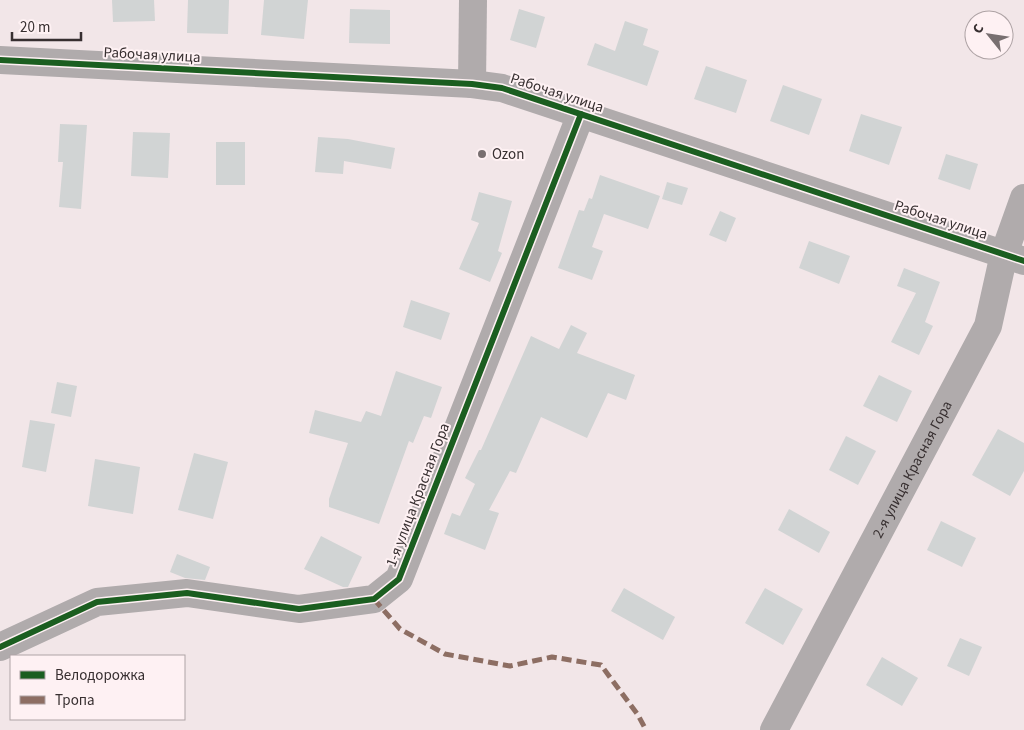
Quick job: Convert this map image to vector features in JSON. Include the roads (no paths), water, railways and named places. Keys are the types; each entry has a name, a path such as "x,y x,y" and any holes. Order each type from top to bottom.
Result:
{"street":[{"path":"472,84 473,0"},
{"name":"Рабочая улица","path":"0,60 472,84 502,88 1014,257"},
{"name":"1-я улица Красная Гора","path":"0,647 97,602 187,593 299,609 374,600 399,579 581,114"},
{"name":"2-я улица Красная Гора","path":"774,730 988,326 1014,257 1024,198"}],"place":[{"name":"Ozon","path":"482,154"}]}
